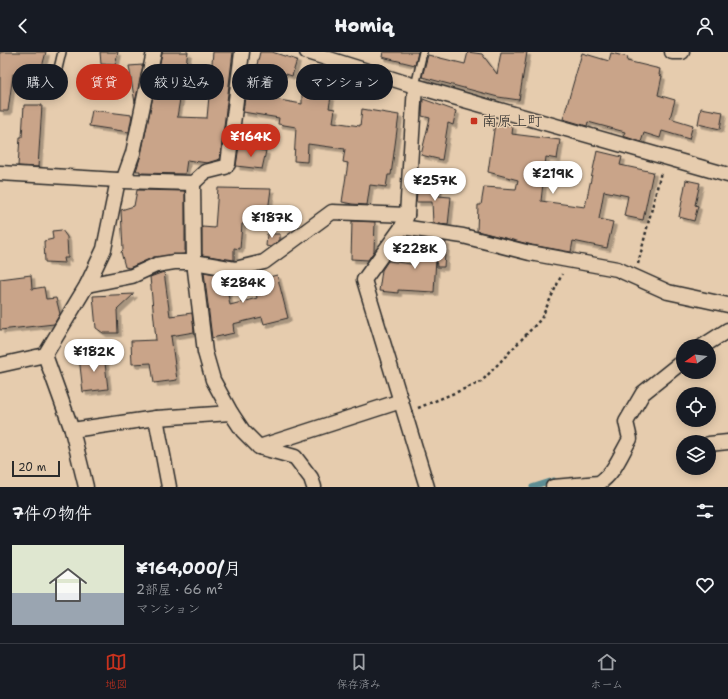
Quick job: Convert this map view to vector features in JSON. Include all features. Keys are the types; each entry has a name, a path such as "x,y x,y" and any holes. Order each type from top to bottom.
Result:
{"street":[{"path":"0,365 45,355 87,285 104,249 121,181 133,153 154,52"},
{"path":"1,171 121,181 193,183 205,172 225,167 228,164 242,52"},
{"path":"307,52 415,86 728,176"},
{"path":"672,52 682,52"},
{"path":"415,86 404,221 364,280 427,487"},
{"path":"193,183 194,262 204,352 213,380 231,413 243,431 259,447 295,457 311,478 314,487"},
{"path":"87,285 132,276 156,265 174,262 194,262 235,269 264,262 332,212 404,221 530,253 617,269 668,292 728,305"},
{"path":"714,339 728,330"},
{"path":"45,355 72,430 86,487"},
{"path":"553,487 607,483 630,439 626,422 643,393 676,367"},
{"path":"259,447 403,407"},
{"path":"72,430 156,418 231,413"},
{"path":"156,418 169,487"},
{"path":"716,443 728,442"}],"lane":[{"path":"59,64 62,52"},
{"path":"415,86 423,52"}],"path":[{"path":"635,277 665,158"},
{"path":"403,407 481,382 541,319 569,260"}],"building":[{"path":"0,52 46,52 43,64 12,64 12,81 8,111 0,111"},
{"path":"100,52 118,52 115,64 101,64"},
{"path":"162,52 188,52 186,64 160,64"},
{"path":"213,52 233,52 220,159 207,163 187,160 185,174 140,173 140,171 136,171 141,155 152,100 180,100 177,117 207,118 209,100 224,100 224,64 212,64"},
{"path":"260,52 272,52 297,60 292,76 288,75 288,64 257,64"},
{"path":"383,52 418,52 415,65 382,57"},
{"path":"468,52 482,54 497,74 501,52 527,52 519,100 498,97 422,77 428,55 465,64"},
{"path":"582,53 609,61 611,53 628,57 627,61 660,69 659,75 662,76 658,95 675,100 670,118 693,125 689,139 662,131 660,138 644,133 641,142 623,136 625,132 588,122 587,126 563,119"},
{"path":"140,65 140,79 135,103 132,84 132,66"},
{"path":"423,99 456,111 453,125 448,123 442,160 421,155 430,118 422,116"},
{"path":"245,100 279,100 302,104 302,100 330,100 329,108 335,109 333,122 360,126 362,109 399,115 391,175 388,175 386,187 370,185 367,205 342,202 348,163 343,162 345,149 308,144 307,162 294,161 296,127 278,124 279,118 243,112"},
{"path":"24,105 42,105 38,167 18,166"},
{"path":"701,108 723,112 720,129 698,124"},
{"path":"92,110 132,115 129,132 89,126"},
{"path":"495,123 513,126 512,134 560,140 557,159 546,157 541,201 585,207 597,151 622,157 620,165 653,172 643,220 624,216 628,196 604,191 599,219 613,222 607,248 573,241 571,252 532,245 477,231 478,205 481,205 484,187 516,189 518,180 488,172"},
{"path":"239,146 266,151 262,169 236,166"},
{"path":"686,180 700,183 695,205 698,206 694,221 679,217"},
{"path":"418,182 439,183 438,196 451,197 448,225 433,223 432,202 416,202"},
{"path":"218,188 271,189 266,226 242,224 240,249 234,248 234,260 202,255 202,227 215,228"},
{"path":"137,190 185,191 185,254 154,257 129,268 125,267 121,252 123,250 121,210 134,206"},
{"path":"352,221 375,222 374,251 368,260 351,259"},
{"path":"62,230 67,237 68,258 64,258 65,263 45,262 44,241 53,239 52,231"},
{"path":"267,234 280,234 280,240 270,247 266,246"},
{"path":"426,239 446,242 444,267 437,267 436,258 434,292 398,290 398,293 379,291 382,270 388,261 411,264 413,249 420,250 421,244 425,244"},
{"path":"164,272 170,316 192,313 194,332 171,336 177,380 154,383 151,363 132,364 131,341 156,340 150,277"},
{"path":"204,272 225,276 230,305 257,298 253,281 277,275 288,318 264,324 262,317 233,324 234,333 212,338"},
{"path":"31,275 32,289 44,287 46,299 56,298 60,314 54,324 0,330 0,279"},
{"path":"134,294 117,310 118,333 103,333 96,328 93,296"},
{"path":"104,354 108,389 83,392 79,357"}],"waterway":[{"path":"532,487 554,480"}],"place":[{"name":"南原上町","path":"474,121"}]}
